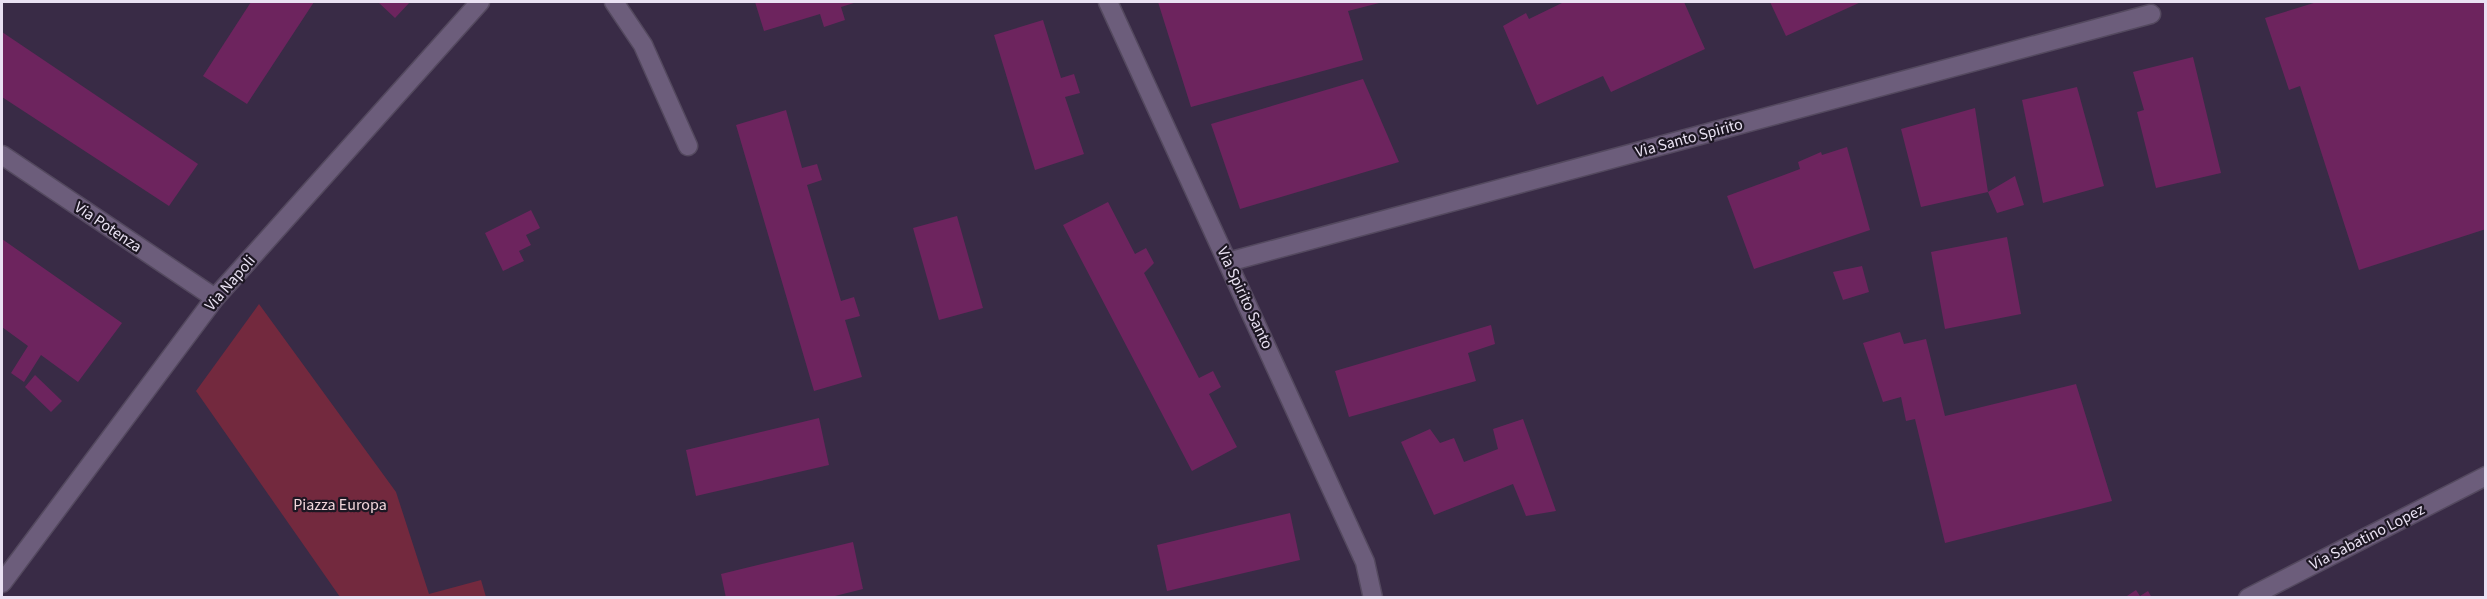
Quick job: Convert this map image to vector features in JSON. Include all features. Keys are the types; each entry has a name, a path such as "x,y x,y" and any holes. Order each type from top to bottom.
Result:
{"street":[{"name":"Via Napoli","path":"2,583 214,298 480,2"},
{"path":"614,2 643,45 688,146"},
{"name":"Via Spirito Santo","path":"1108,2 1365,562 1373,597"},
{"name":"Via Santo Spirito","path":"1228,262 2151,14"},
{"name":"Via Potenza","path":"2,155 214,298"},
{"name":"Via Sabatino Lopez","path":"2248,597 2486,476"}],"green space":[{"name":"Piazza Europa","path":"259,304 396,492 429,594 481,580 486,597 340,597 196,391"}],"building":[{"path":"251,2 314,2 247,104 203,76"},
{"path":"378,2 410,2 395,18"},
{"path":"755,2 857,2 841,7 845,20 824,27 820,14 764,31"},
{"path":"1158,2 1383,2 1348,11 1363,60 1191,107"},
{"path":"1564,2 1684,2 1705,49 1611,92 1603,76 1537,105 1503,26 1526,13 1529,19"},
{"path":"1770,2 1861,2 1786,36"},
{"path":"2317,2 2486,2 2486,229 2359,270 2300,86 2289,90 2265,18"},
{"path":"1043,20 1061,78 1074,74 1080,93 1065,97 1084,154 1035,170 994,35"},
{"path":"2,32 198,164 169,206 2,97"},
{"path":"2193,57 2221,173 2156,188 2137,112 2144,110 2133,72"},
{"path":"1363,79 1399,162 1240,209 1211,124"},
{"path":"2077,87 2104,186 2043,203 2022,100"},
{"path":"1975,108 1988,192 1921,207 1901,129"},
{"path":"786,110 802,168 817,164 822,180 807,185 841,301 854,297 860,316 845,320 862,377 814,391 736,125"},
{"path":"1847,147 1870,230 1754,269 1727,196 1800,169 1798,162 1821,152 1822,155"},
{"path":"2015,176 2024,205 1997,213 1988,192"},
{"path":"1108,202 1135,254 1146,248 1154,263 1144,273 1199,378 1213,371 1221,387 1209,394 1237,447 1192,471 1063,225"},
{"path":"531,210 540,228 526,235 531,245 519,251 524,261 503,271 485,233"},
{"path":"957,216 983,308 939,320 913,228"},
{"path":"2007,237 2021,314 1945,329 1931,252"},
{"path":"2,239 122,323 78,382 41,355 24,382 11,373 28,346 2,327"},
{"path":"1862,266 1869,292 1843,300 1833,272"},
{"path":"1491,325 1495,344 1468,353 1476,381 1349,417 1335,371"},
{"path":"1900,332 1904,344 1926,339 1945,416 2076,384 2112,501 1945,543 1915,419 1906,421 1901,397 1883,402 1863,343"},
{"path":"35,375 62,401 51,412 25,387"},
{"path":"819,418 829,465 696,496 686,450"},
{"path":"1523,419 1556,511 1526,516 1513,484 1434,515 1401,442 1430,429 1440,443 1454,438 1464,462 1498,449 1493,429"},
{"path":"1290,513 1300,560 1167,591 1157,545"},
{"path":"853,542 863,589 827,598 726,598 721,574"},
{"path":"2136,590 2140,596 2148,591 2152,598 2124,598"}]}
